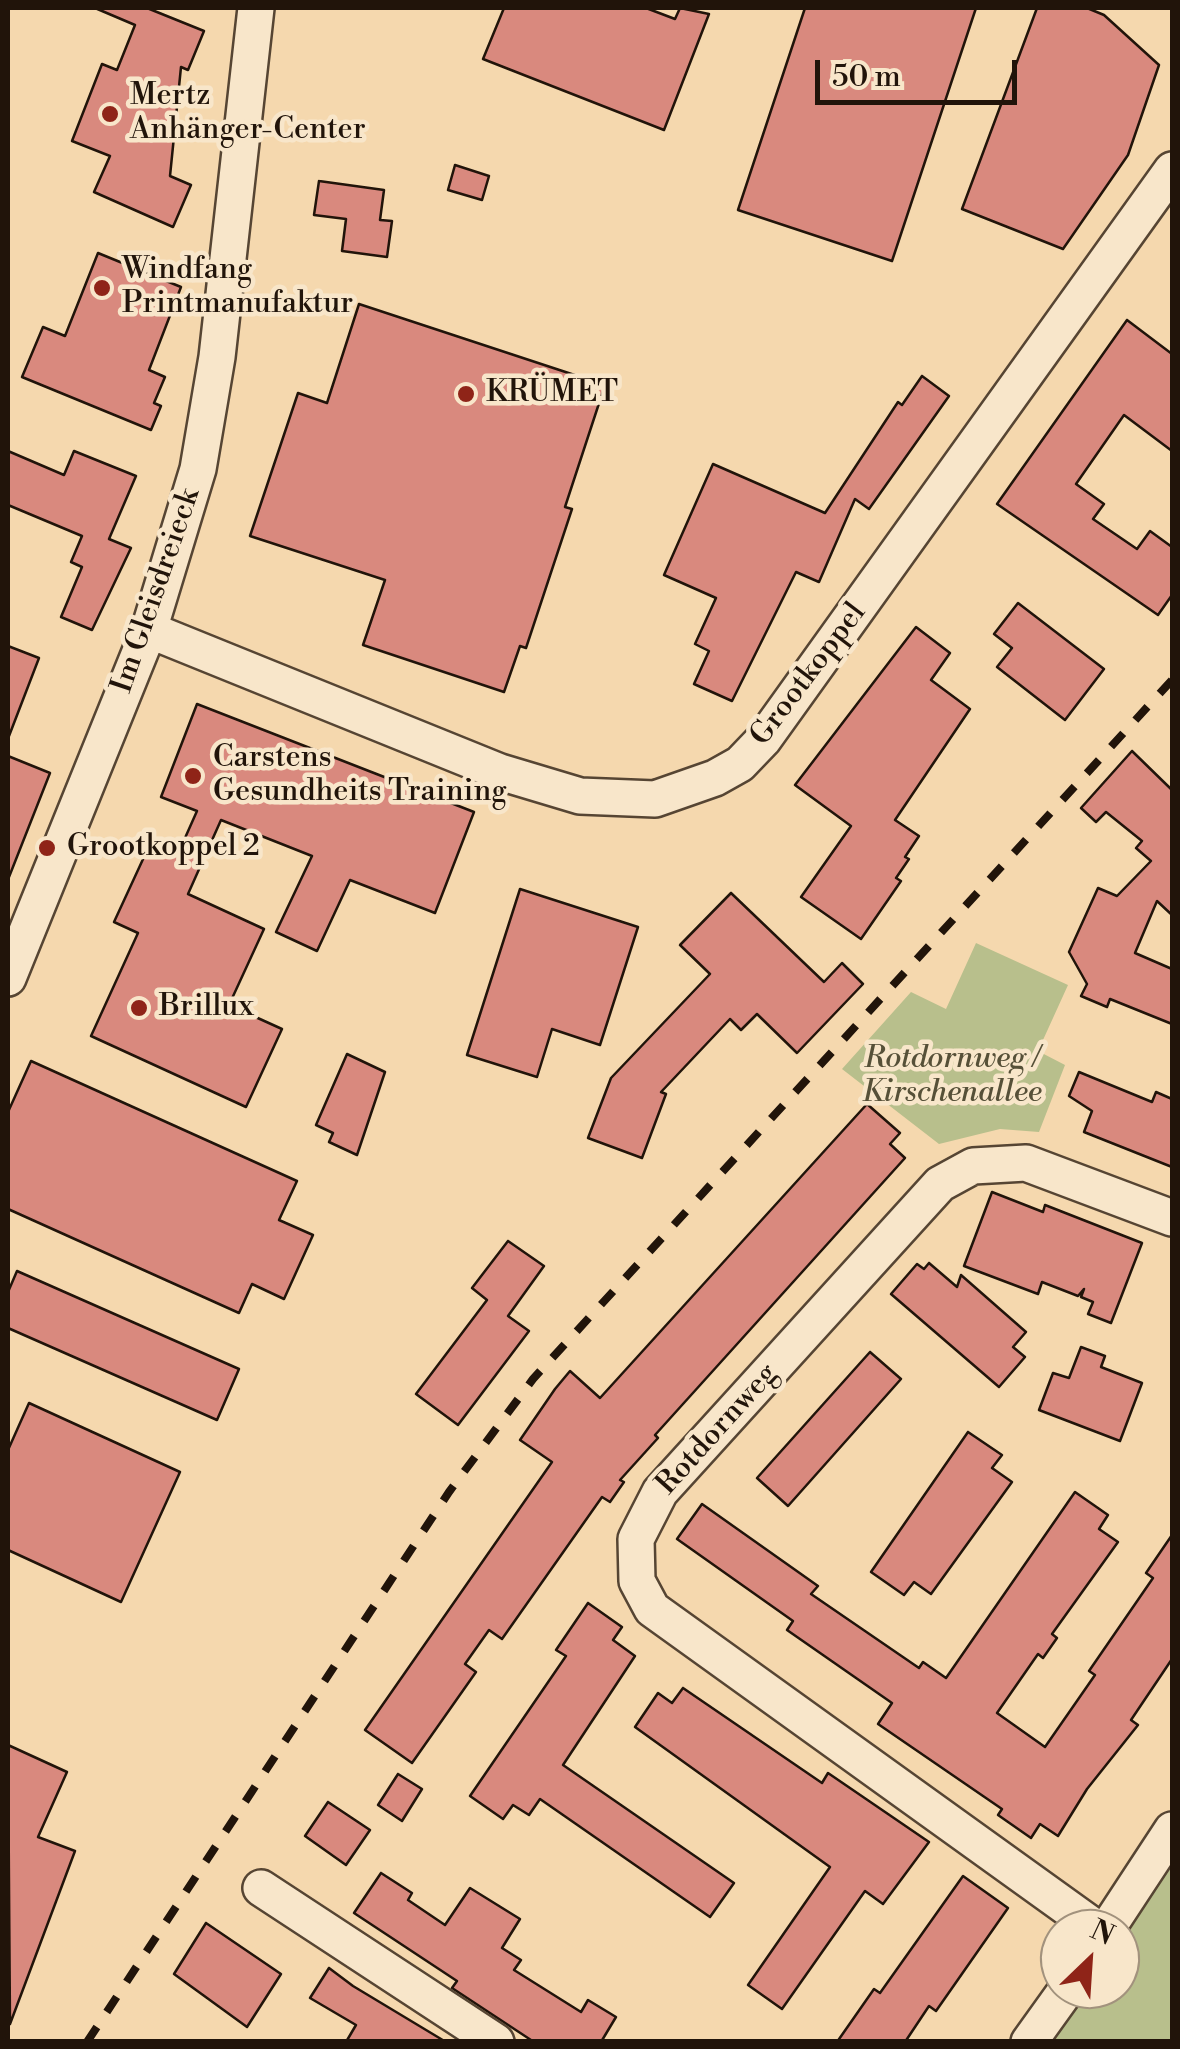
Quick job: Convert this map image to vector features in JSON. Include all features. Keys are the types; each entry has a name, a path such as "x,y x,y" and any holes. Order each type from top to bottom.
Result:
{"street":[{"name":"Im Gleisdreieck","path":"8,978 149,630 198,468 217,356 256,8"},
{"name":"Grootkoppel","path":"149,630 500,772 580,796 629,802 654,799 715,778 740,764 763,740 1172,170"},
{"name":"Rotdornweg","path":"1068,1909 652,1609 637,1581 636,1540 660,1492 940,1184 973,1166 1026,1163 1172,1218"},
{"path":"1120,1909 1172,1830"},
{"path":"262,1888 496,2042"},
{"path":"1029,2042 1053,2009"}],"green space":[{"name":"Rotdornweg / Kirschenallee","path":"976,943 1068,985 1038,1051 1065,1065 1039,1132 1000,1129 939,1144 842,1069 911,992 946,1009"},
{"path":"1172,1864 1172,2041 1050,2042 1072,2009 1140,2009 1140,1911"}],"building":[{"path":"95,8 147,8 204,31 188,70 181,67 170,176 191,185 173,227 94,192 110,156 72,141 102,64 117,70 135,25"},
{"path":"504,8 646,8 675,19 680,8 709,14 664,130 483,59"},
{"path":"805,8 976,8 892,261 738,210"},
{"path":"1037,8 1087,8 1104,15 1159,65 1128,155 1063,249 962,209"},
{"path":"455,165 489,176 482,200 448,190"},
{"path":"319,181 384,190 380,220 392,221 387,257 342,251 346,219 314,215"},
{"path":"98,253 181,287 149,370 165,377 154,403 161,406 151,430 22,377 43,327 65,336"},
{"path":"359,304 605,385 565,507 572,509 526,648 520,646 504,692 363,645 385,580 250,536 298,393 327,403"},
{"path":"1127,320 1172,354 1172,451 1124,415 1076,484 1104,504 1093,519 1137,549 1150,531 1172,547 1172,595 1158,615 997,504"},
{"path":"922,376 949,396 869,509 855,499 819,582 796,572 732,701 694,684 709,651 695,644 716,598 664,575 713,464 825,513 898,402 902,405"},
{"path":"8,451 64,475 74,451 136,476 109,539 131,548 92,630 61,617 82,567 71,562 82,536 8,505"},
{"path":"1018,603 1104,669 1065,720 997,667 1012,648 994,634"},
{"path":"916,627 950,653 931,680 970,709 895,820 919,836 896,878 901,881 861,939 801,897 851,826 795,785"},
{"path":"8,646 39,658 9,736 8,735"},
{"path":"197,704 474,812 435,913 350,880 317,951 276,932 312,856 221,820 188,894 264,929 229,1005 282,1029 246,1107 91,1036 138,933 114,922 150,844 177,856 197,811 161,797"},
{"path":"1132,751 1172,790 1172,915 1157,901 1135,953 1172,969 1172,1024 1110,999 1107,1007 1081,996 1087,984 1069,952 1098,888 1117,896 1151,861 1136,848 1142,841 1106,812 1096,822 1081,808"},
{"path":"8,756 50,773 9,877 8,877"},
{"path":"520,889 638,927 600,1045 552,1029 537,1077 467,1055"},
{"path":"731,893 824,982 842,963 863,984 797,1053 757,1014 741,1030 730,1019 661,1092 666,1094 642,1158 588,1138 611,1078 710,974 680,945"},
{"path":"347,1054 385,1072 357,1155 329,1142 333,1133 316,1125"},
{"path":"31,1061 297,1181 279,1220 313,1235 284,1299 252,1284 239,1313 8,1209 8,1112"},
{"path":"1079,1072 1152,1102 1156,1092 1172,1099 1172,1167 1084,1132 1092,1111 1069,1096"},
{"path":"867,1104 900,1133 890,1144 905,1158 655,1435 658,1438 620,1480 624,1482 610,1502 602,1497 502,1639 489,1630 465,1664 476,1672 412,1763 365,1730 552,1462 520,1440 555,1389 570,1371 600,1398"},
{"path":"992,1192 1043,1212 1045,1205 1142,1243 1111,1323 1088,1314 1093,1302 1081,1297 1084,1289 1078,1296 1042,1282 1038,1294 964,1266"},
{"path":"508,1241 544,1266 508,1316 529,1331 458,1425 416,1394 487,1300 472,1288"},
{"path":"929,1263 957,1287 961,1275 1026,1332 1013,1347 1025,1357 999,1387 891,1294 917,1264 924,1269"},
{"path":"17,1271 239,1369 217,1420 8,1328 8,1292"},
{"path":"1081,1347 1105,1356 1101,1367 1142,1383 1120,1441 1039,1410 1053,1373 1069,1378"},
{"path":"870,1352 901,1379 788,1506 757,1478"},
{"path":"29,1403 180,1472 121,1602 8,1550 8,1450"},
{"path":"968,1432 1002,1455 992,1468 1012,1482 931,1594 914,1582 904,1595 871,1572"},
{"path":"1075,1492 1108,1515 1099,1529 1118,1542 1052,1634 1057,1638 1043,1658 1038,1654 997,1713 1045,1747 1095,1675 1089,1671 1153,1578 1146,1573 1172,1535 1172,1659 1131,1720 1138,1725 1087,1789 1058,1836 1040,1824 1031,1838 998,1815 1002,1809 878,1724 892,1703 787,1630 793,1621 677,1539 702,1504 818,1586 811,1594 919,1668 923,1662 946,1678"},
{"path":"588,1603 622,1627 613,1640 635,1656 563,1765 734,1883 710,1917 540,1799 529,1815 513,1805 503,1819 470,1796 566,1656 556,1650"},
{"path":"683,1688 822,1783 828,1773 929,1842 883,1904 865,1891 782,2009 748,1985 830,1867 635,1727 658,1693 672,1703"},
{"path":"8,1745 67,1772 38,1837 75,1851 10,2024"},
{"path":"398,1774 422,1789 402,1821 378,1805"},
{"path":"328,1802 370,1830 346,1865 305,1836"},
{"path":"381,1873 412,1893 408,1900 445,1925 470,1888 520,1919 502,1948 521,1960 514,1970 581,2012 588,2000 616,2017 601,2042 534,2042 452,1988 457,1981 354,1913"},
{"path":"963,1876 1008,1908 936,2011 929,2006 905,2042 837,2042 874,1989 880,1993"},
{"path":"206,1923 281,1974 247,2027 174,1974"},
{"path":"329,1968 446,2042 346,2042 356,2025 310,1998"}],"railway":[{"path":"87,2042 449,1492 533,1379 1172,680"}],"place":[{"name":"Mertz Anhänger-Center","path":"110,114"},
{"name":"Windfang Printmanufaktur","path":"102,288"},
{"name":"KRÜMET","path":"466,394"},
{"name":"Carstens Gesundheits Training","path":"193,776"},
{"name":"Grootkoppel 2","path":"47,848"},
{"name":"Brillux","path":"139,1008"}]}
